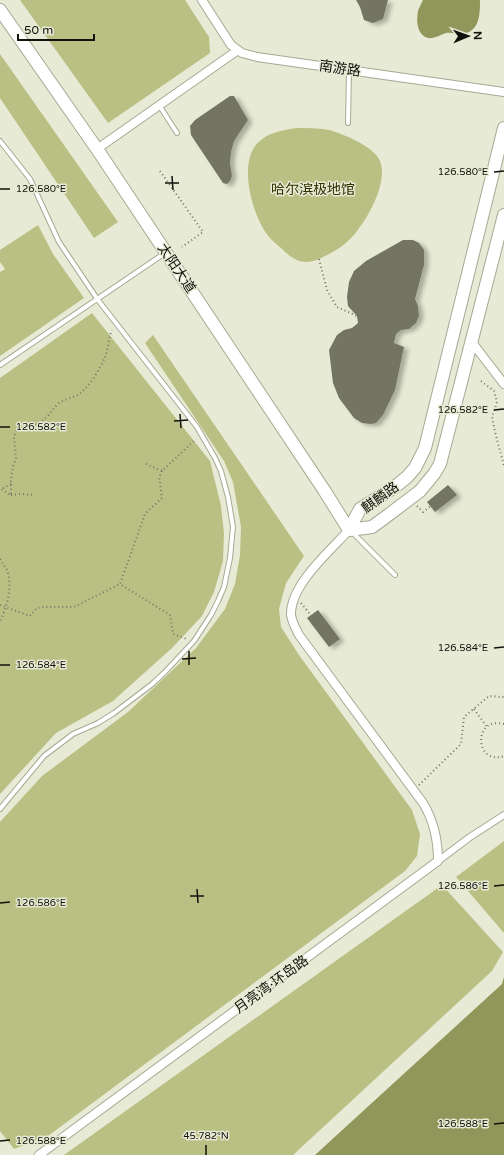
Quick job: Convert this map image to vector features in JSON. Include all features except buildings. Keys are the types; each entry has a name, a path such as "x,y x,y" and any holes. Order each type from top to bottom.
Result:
{"main road":[{"name":"太阳大道","path":"0,10 97,149 324,490 349,530"},
{"name":"麒麟路","path":"349,530 360,509 408,477 416,468 421,459 429,435 504,128"},
{"name":"麒麟路","path":"349,530 372,527 410,499 428,483 440,464 504,214"}],"street":[{"name":"南游路","path":"202,0 231,45 242,53 257,57 504,92"},
{"path":"97,149 238,50"},
{"path":"471,341 504,384"},
{"path":"349,530 314,568 296,595 292,605 291,616 299,635 426,807 433,822 438,846 438,861"},
{"name":"月亮湾·环岛路","path":"39,1155 470,837 504,815"}],"lane":[{"path":"348,123 349,70"},
{"path":"159,105 177,133"},
{"path":"0,141 30,179 59,242 98,300 202,434 215,458 225,484 232,519 232,543 224,586 211,615 194,641 164,674 130,702 98,723 73,734 44,756 0,809"},
{"path":"0,365 166,253"},
{"path":"349,530 395,575"}],"path":[{"path":"160,171 203,232 182,247"},
{"path":"319,258 327,290 337,307 357,316"},
{"path":"11,495 13,466 16,459 14,437 16,431 37,424 45,419 60,403 82,391 96,375 105,357 112,331 117,325"},
{"path":"481,380 494,391 497,402 492,417 494,432 504,466"},
{"path":"0,605 30,616 37,608 74,606 120,584 145,514 162,498 159,477 162,471 202,434"},
{"path":"146,464 162,471"},
{"path":"0,489 11,484"},
{"path":"0,489 11,495 34,495"},
{"path":"410,499 423,512 447,494"},
{"path":"0,559 7,571 9,596 0,621"},
{"path":"120,584 170,615 173,634 194,641"},
{"path":"296,595 329,638"},
{"path":"414,790 461,744 464,717 489,696 504,697"},
{"path":"474,709 487,727"},
{"path":"504,724 491,724 487,727 481,737 482,748 490,756 504,756"}],"green space":[{"path":"20,0 185,0 209,37 210,53 108,123"},
{"path":"0,54 118,222 94,238 0,98"},
{"name":"哈尔滨极地馆","path":"296,128 317,128 329,130 358,141 377,156 382,169 380,188 376,198 367,216 351,239 340,248 320,259 310,262 303,262 292,258 274,242 264,230 255,210 249,184 248,171 254,148 261,140 269,135"},
{"path":"38,225 53,254 84,298 0,356 0,272 5,269 0,262 0,250"},
{"path":"92,313 210,461 221,506 224,533 223,561 214,592 202,616 172,648 113,701 56,733 0,794 0,378"},
{"path":"153,335 304,556 286,583 279,609 281,627 299,655 412,810 420,834 417,856 405,871 48,1136 14,1149 0,1131 0,822 42,776 128,712 196,648 225,609 235,584 240,555 241,527 233,482 224,461 145,343"},
{"path":"504,841 504,933 456,877"},
{"path":"442,885 503,952 492,971 293,1155 64,1155"}],"shaded area":[{"path":"423,0 480,0 478,22 476,26 468,33 446,33 428,38 419,31 417,23 418,11"},
{"path":"504,977 504,1155 315,1155 502,984"}]}
